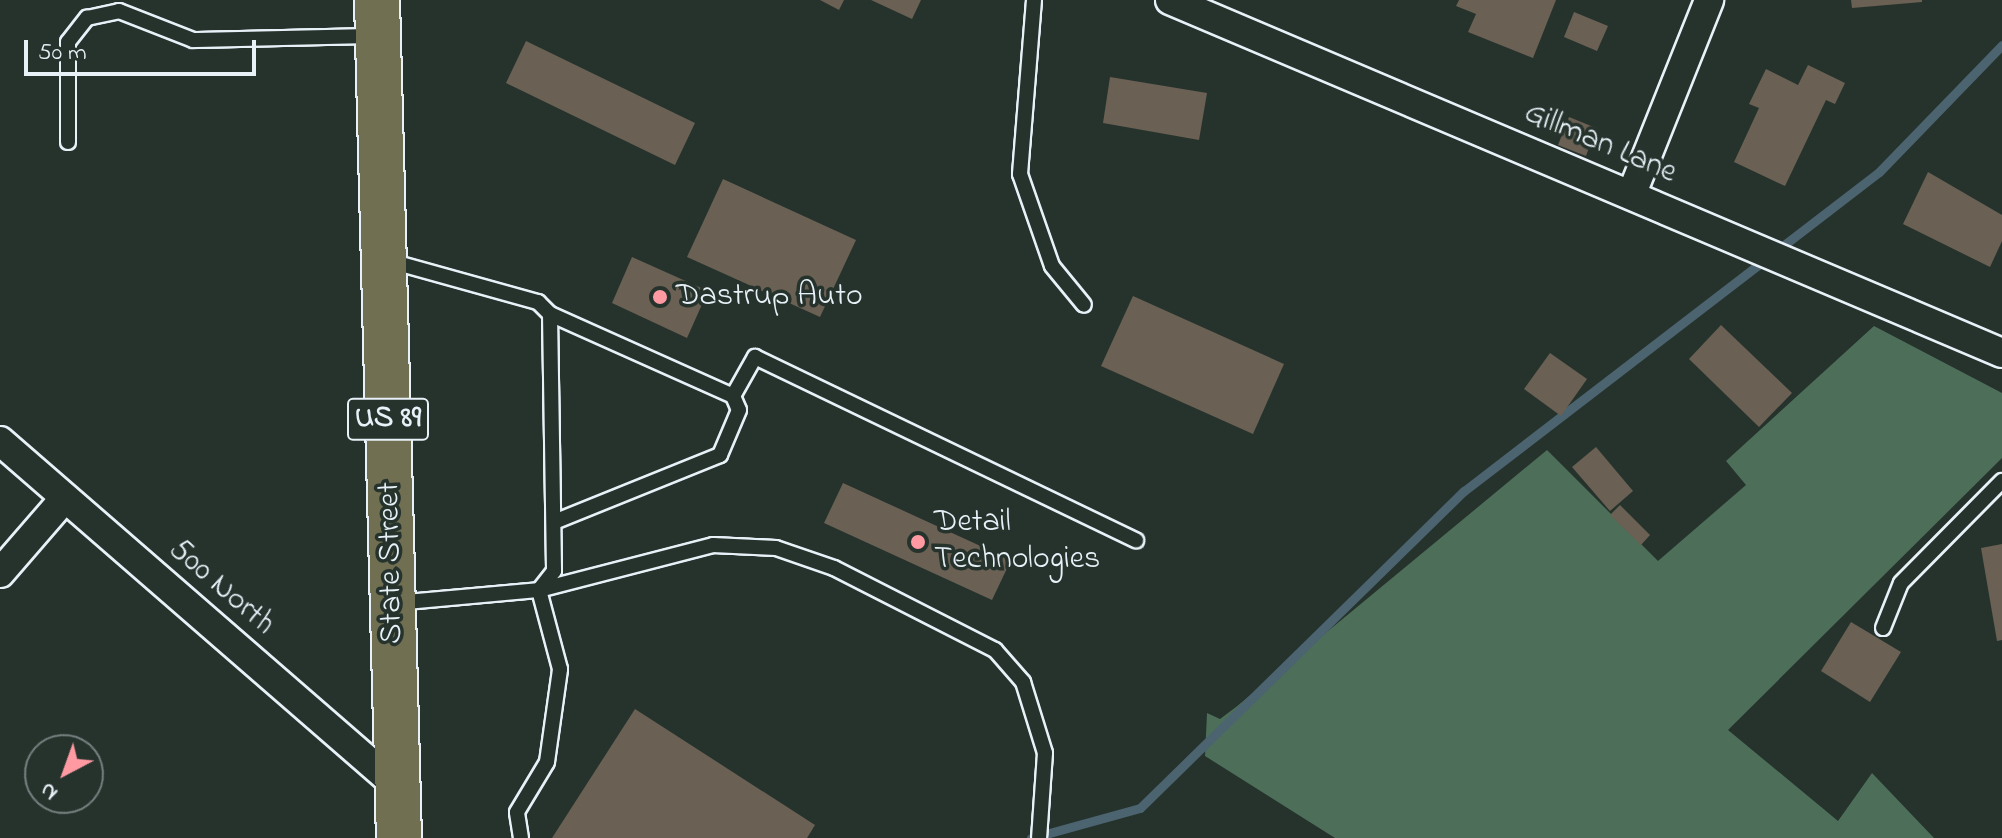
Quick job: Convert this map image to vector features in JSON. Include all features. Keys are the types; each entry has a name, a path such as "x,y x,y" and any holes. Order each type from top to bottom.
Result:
{"main road":[{"name":"State Street","path":"377,18 399,838"}],"street":[{"name":"Gillman Lane","path":"1170,0 1632,193 2002,353"},
{"path":"1632,193 1709,0"},
{"name":"500 North","path":"0,441 397,786"},
{"path":"0,573 65,498"}],"lane":[{"path":"1034,0 1020,174 1052,266 1084,305"},
{"path":"68,142 68,42 87,18 119,11 193,40 377,18"},
{"path":"384,259 538,302 550,314 733,396 739,410 720,455 554,522"},
{"path":"539,590 554,571 550,314"},
{"path":"733,396 755,357 1136,540"},
{"path":"1883,628 1901,583 2002,481"},
{"path":"393,603 539,590 713,545 776,548 834,568 995,650 1023,682 1045,753 1039,838"},
{"path":"521,838 517,812 547,762 560,669 539,590"}],"green space":[{"path":"1874,326 2002,393 2002,458 1728,730 1838,821 1872,773 1934,838 1335,838 1205,756 1207,713 1220,719 1236,707 1547,450 1658,561 1746,485 1726,461"}],"building":[{"path":"820,0 844,0 839,10"},
{"path":"871,0 921,0 912,19"},
{"path":"1459,0 1556,0 1533,58 1468,32 1476,14 1456,6"},
{"path":"1851,0 1922,0 1922,2 1852,8"},
{"path":"1574,12 1608,26 1597,51 1564,37"},
{"path":"526,41 695,123 675,165 506,83"},
{"path":"1808,65 1845,83 1835,104 1826,100 1785,186 1734,162 1759,108 1749,104 1766,69 1798,85"},
{"path":"1110,77 1207,93 1199,140 1103,123"},
{"path":"1569,117 1596,128 1586,156 1558,145"},
{"path":"1928,172 2002,215 2002,241 1990,267 1903,224"},
{"path":"723,179 856,240 820,317 687,257"},
{"name":"Dastrup Auto","path":"632,257 708,291 687,338 612,303"},
{"path":"1133,296 1284,364 1253,434 1101,366"},
{"path":"1721,325 1792,393 1759,427 1689,359"},
{"path":"1550,353 1587,379 1561,416 1524,389"},
{"path":"1596,447 1633,491 1610,511 1572,467"},
{"name":"Detail Technologies","path":"843,483 1011,560 992,600 824,523"},
{"path":"1620,505 1650,535 1641,545 1610,515"},
{"path":"2002,544 2002,640 1997,641 1981,548"},
{"path":"1851,622 1901,652 1870,702 1821,671"},
{"path":"635,709 815,825 807,838 552,838"}],"waterway":[{"path":"1031,838 1140,808 1464,491 1879,172 2002,45"}],"place":[{"name":"Dastrup Auto","path":"660,297"},
{"name":"Detail Technologies","path":"918,542"}]}
